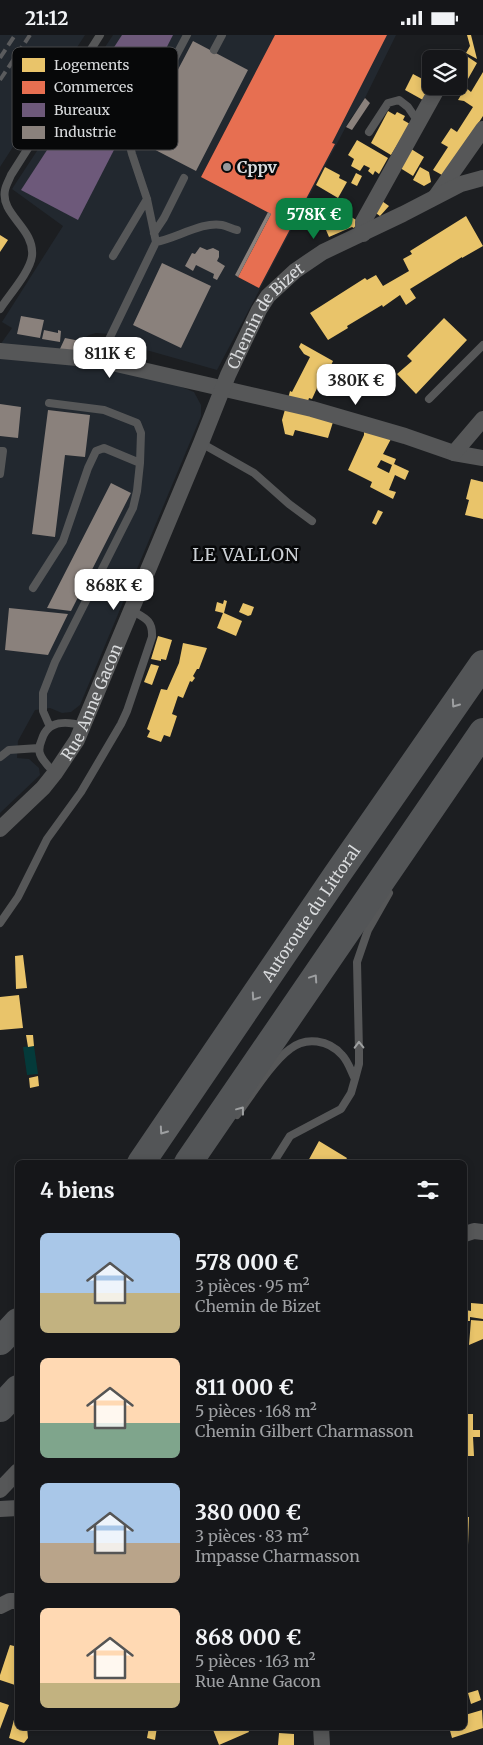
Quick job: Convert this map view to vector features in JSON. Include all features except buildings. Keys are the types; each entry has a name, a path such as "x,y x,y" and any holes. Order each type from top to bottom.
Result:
{"highway":[{"name":"Autoroute du Littoral","path":"143,1160 483,664"},
{"path":"190,1160 476,741"},
{"path":"0,1341 15,1325"},
{"path":"0,1395 15,1381"},
{"path":"0,1409 15,1392"}],"street":[{"path":"363,233 363,222 434,95"},
{"path":"435,197 483,129"},
{"name":"Chemin de Bizet","path":"222,389 259,310 268,296 282,282 308,261 461,184 483,178"},
{"path":"0,351 99,360 312,409 405,436 454,453 483,458"},
{"name":"Rue Anne Gacon","path":"0,829 43,788 65,759 83,726 222,389"},
{"path":"454,453 483,419"},
{"path":"467,1233 483,1232"},
{"path":"0,1490 15,1474"},
{"path":"0,1509 15,1508"},
{"path":"0,1606 10,1601 15,1601"},
{"path":"321,1730 322,1745"}],"lane":[{"path":"92,47 100,35"},
{"path":"178,52 187,35"},
{"path":"214,50 222,35"},
{"path":"368,132 388,103 399,100 408,107 419,123"},
{"path":"0,309 26,270 32,256 30,237 8,210 4,191 11,175 27,150"},
{"path":"99,360 156,242 147,199 131,150"},
{"path":"154,233 164,218 184,178"},
{"path":"112,256 147,199"},
{"path":"156,242 201,227 220,224 237,230"},
{"path":"429,399 483,345"},
{"path":"49,403 104,410 137,423 141,433 140,463 133,508 55,662 42,693 43,711 50,727"},
{"path":"201,443 254,473 289,504 312,521"},
{"path":"33,588 63,541 88,468 96,451 104,448 140,463"},
{"path":"0,451 3,451 0,474"},
{"path":"0,923 18,897 47,839 90,778 127,711 152,637 152,627 147,619 131,610"},
{"path":"55,773 44,760 39,747 43,735 50,727 57,723 66,722 83,726"},
{"path":"448,798 476,741"},
{"path":"0,757 9,750 39,747"},
{"path":"275,1160 290,1136 300,1129 318,1122 341,1109 351,1093 359,1064 357,962 368,930 392,888"},
{"path":"230,1125 281,1057 291,1047 302,1042 322,1042 332,1046 342,1054 355,1079"}],"shaded area":[{"path":"0,35 85,35 77,47 12,47 12,148 0,167"},
{"path":"113,35 396,35 362,104 350,119 217,370 125,344 109,334 96,333 89,335 80,341 73,352 0,345 12,328 2,322 63,226 12,189 38,150 178,150 178,47 105,47"},
{"path":"0,358 94,366 161,379 194,392 201,405 201,416 80,705 71,712 62,713 50,708 35,710 18,741 17,758 29,759 39,768 40,775 0,813"}],"water":[{"path":"34,1046 38,1074 27,1075 23,1047"}],"railway":[{"path":"0,58 15,35"},
{"path":"22,47 30,35"},
{"path":"0,80 12,62"}],"place":[{"name":"Cppv","path":"227,167"}],"district":[{"name":"LE VALLON","path":"246,554"}]}
